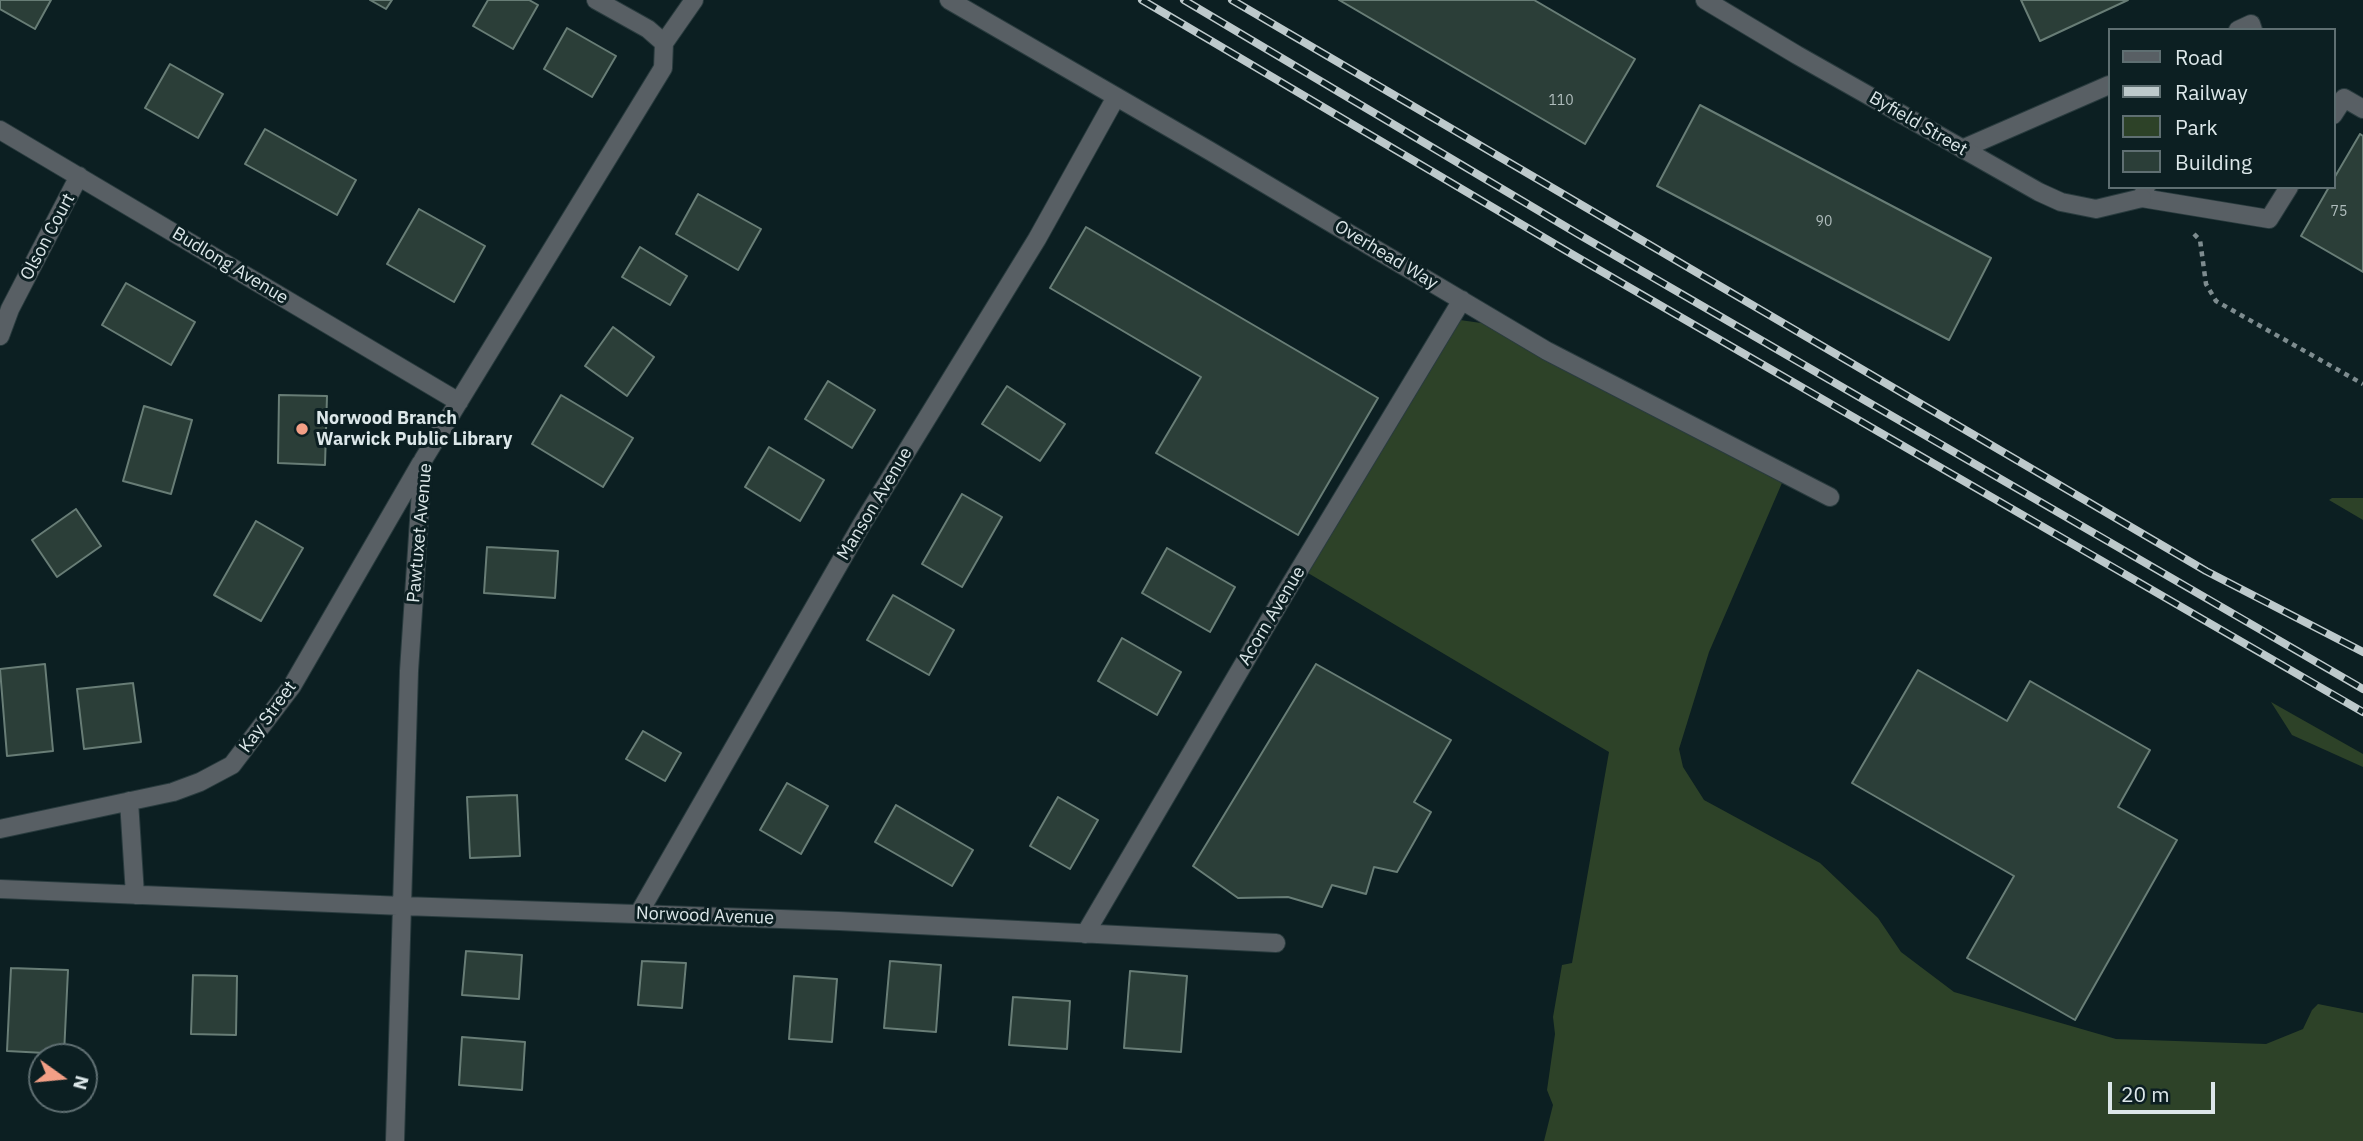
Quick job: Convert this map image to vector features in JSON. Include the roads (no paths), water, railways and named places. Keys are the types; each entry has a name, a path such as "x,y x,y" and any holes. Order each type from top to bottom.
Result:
{"street":[{"path":"596,0 648,29 664,43"},
{"name":"Pawtuxet Avenue","path":"395,1141 409,671 423,460 663,68 664,43 694,0"},
{"name":"Overhead Way","path":"949,0 1547,351 1830,497"},
{"name":"Byfield Street","path":"1705,0 2039,192 2070,205 2096,209 2144,192"},
{"path":"1962,149 2108,85"},
{"path":"2339,94 2363,109"},
{"name":"Manson Avenue","path":"639,913 862,524 1038,239 1116,97"},
{"name":"Budlong Avenue","path":"0,130 459,402"},
{"name":"Olson Court","path":"0,335 10,309 79,177"},
{"path":"2144,192 2269,219 2288,189"},
{"name":"Acorn Avenue","path":"1085,934 1284,595 1462,300"},
{"name":"Kay Street","path":"0,829 173,792 200,782 232,765 292,686 423,460"},
{"path":"129,802 135,895"},
{"name":"Norwood Avenue","path":"0,889 639,913 1276,943"}],"railway":[{"path":"1142,0 1575,256 2363,712"},
{"path":"1184,0 1578,234 2363,689"},
{"path":"1232,0 2206,571 2363,652"}],"place":[{"name":"Norwood Branch Warwick Public Library","path":"302,429"}]}
